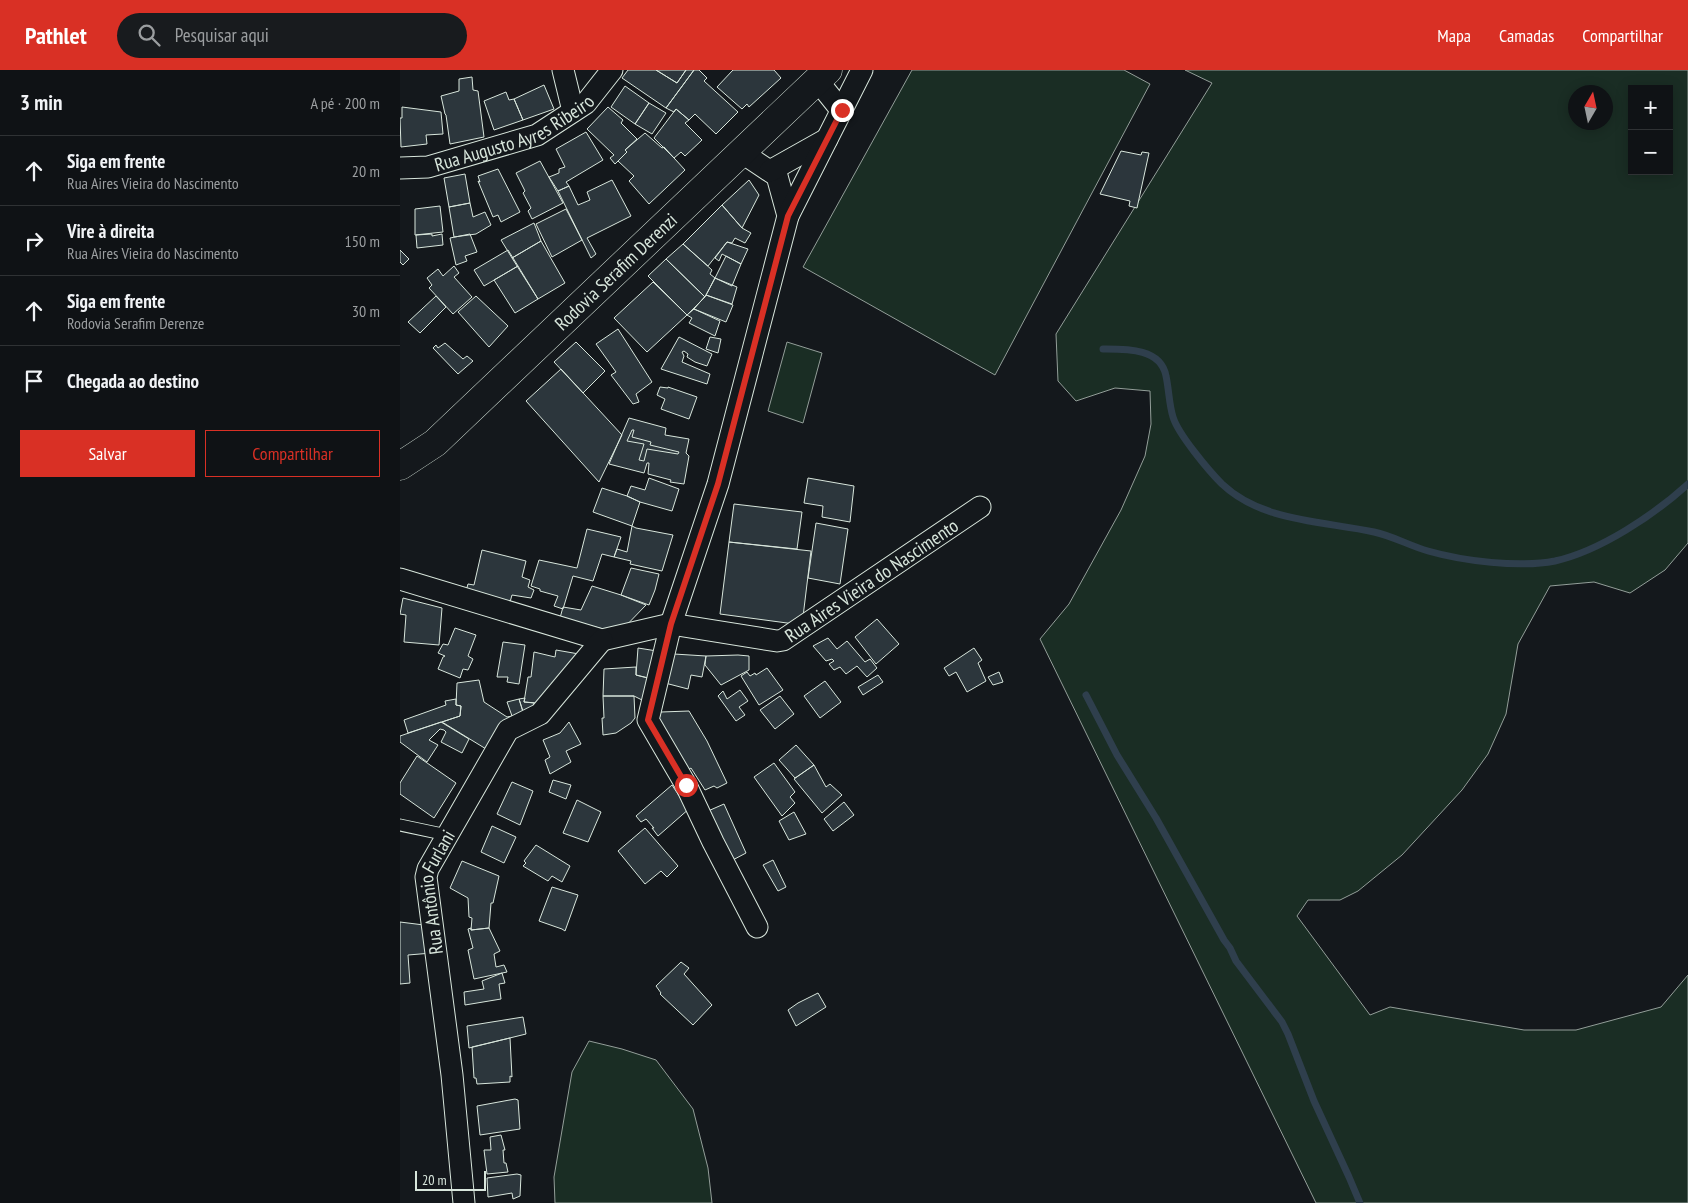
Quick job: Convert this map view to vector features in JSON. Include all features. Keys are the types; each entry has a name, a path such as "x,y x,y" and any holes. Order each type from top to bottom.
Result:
{"main road":[{"name":"Rodovia Serafim Derenzi","path":"400,466 435,443 822,75"}],"street":[{"path":"563,70 573,111"},
{"name":"Rua Augusto Ayres Ribeiro","path":"400,168 428,167 536,135 586,103 612,70"},
{"path":"756,927 686,785 648,720 671,624 718,484 788,216 862,70"},
{"path":"822,75 842,110"},
{"path":"770,171 827,139"},
{"path":"741,152 777,176 788,216"},
{"name":"Rua Aires Vieira do Nascimento","path":"400,579 602,640 671,624 777,641 783,640 980,507"},
{"name":"Rua Antônio Furlani","path":"464,1203 452,1075 426,877 428,869 447,834 508,730 540,714 602,640"}],"lane":[{"path":"400,825 447,834"}],"green space":[{"path":"912,70 1124,70 1150,84 995,375 803,267"},
{"path":"1185,70 1688,70 1688,543 1665,570 1630,593 1594,582 1550,586 1518,644 1506,714 1488,754 1462,790 1402,855 1358,891 1340,900 1308,900 1297,916 1370,1015 1390,1007 1524,1030 1576,1030 1661,1007 1688,975 1688,1203 1316,1203 1040,639 1069,604 1121,510 1145,456 1151,424 1150,391 1115,388 1076,401 1058,381 1056,334 1212,83"},
{"path":"787,342 822,353 803,423 768,411"},
{"path":"589,1041 656,1060 693,1109 708,1168 712,1203 555,1203 554,1177 572,1072"}],"building":[{"path":"628,70 656,70 677,83 686,70 694,70 666,108 622,78"},
{"path":"656,70 686,70 677,83"},
{"path":"694,70 699,70 707,78 704,81 738,112 716,134 695,114 689,120 676,109 674,112 666,108"},
{"path":"733,70 774,70 781,78 749,107 747,104 742,109 717,87"},
{"path":"472,77 473,90 478,91 484,137 450,144 441,96 459,91 459,79"},
{"path":"544,85 554,109 523,120 514,99"},
{"path":"625,86 649,103 635,124 611,107"},
{"path":"506,92 509,100 514,99 523,120 494,130 484,101"},
{"path":"649,103 666,113 652,134 635,124"},
{"path":"402,107 441,112 443,134 426,135 427,144 401,147 400,118 402,118"},
{"path":"608,107 623,120 621,123 637,139 625,150 627,152 615,164 610,158 614,155 587,129"},
{"path":"676,109 689,120 685,123 702,140 685,156 681,152 674,158 654,138"},
{"path":"586,132 603,160 566,182 569,186 558,191 549,177 559,173 559,169 565,167 556,149"},
{"path":"645,133 662,148 664,147 685,170 649,204 629,181 634,176 618,161 627,152 625,150"},
{"path":"1121,151 1141,155 1142,152 1149,153 1137,208 1129,206 1130,201 1100,194"},
{"path":"540,161 563,203 532,219 528,211 531,208 516,173"},
{"path":"498,169 520,212 501,222 498,215 493,217 478,181 480,182 478,176"},
{"path":"465,174 470,203 449,207 444,178"},
{"path":"612,180 631,216 587,238 596,254 591,258 558,191 569,186 578,205 590,200 587,192"},
{"path":"749,180 759,195 742,228 722,205"},
{"path":"470,203 473,217 485,212 491,225 476,234 454,237 449,207"},
{"path":"722,205 742,228 751,233 745,243 735,238 732,243 727,242 708,266 683,244"},
{"path":"440,206 443,232 415,235 415,209"},
{"path":"566,209 582,240 552,257 536,224"},
{"path":"534,223 541,241 512,258 501,240"},
{"path":"432,234 432,236 442,234 443,245 417,248 416,235"},
{"path":"470,234 477,252 465,256 467,261 456,265 450,238"},
{"path":"541,241 565,283 538,299 512,258"},
{"path":"727,242 748,249 741,264 722,254 719,261 715,258"},
{"path":"683,244 712,270 710,274 715,278 705,297 666,259"},
{"path":"400,250 409,259 403,265 400,262"},
{"path":"508,250 518,266 484,286 474,270"},
{"path":"726,256 741,264 732,286 715,278"},
{"path":"666,259 705,297 687,315 648,276"},
{"path":"454,266 459,273 454,277 472,297 453,314 429,288 432,285 427,278 438,269 443,276"},
{"path":"518,266 538,299 515,313 494,280"},
{"path":"715,278 737,287 732,304 706,295"},
{"path":"653,282 687,315 647,352 614,318"},
{"path":"706,295 733,305 726,322 694,309"},
{"path":"436,296 446,307 420,333 408,322"},
{"path":"476,296 508,326 489,347 458,312"},
{"path":"694,309 720,321 715,336 689,323 692,318 687,315"},
{"path":"618,329 652,382 636,394 639,402 633,404 611,375 616,372 596,344"},
{"path":"679,337 712,354 707,366 695,362 687,357 688,354 684,351 682,352 684,356 682,362 710,374 707,384 661,369"},
{"path":"710,337 721,339 718,353 706,349"},
{"path":"576,342 605,371 583,393 554,362"},
{"path":"445,343 463,359 467,356 473,361 458,374 433,348 436,345 438,348"},
{"path":"561,369 622,435 599,482 526,401"},
{"path":"660,387 668,387 697,397 689,419 661,409 665,399 657,395"},
{"path":"629,418 666,428 665,435 689,439 686,453 689,456 684,484 670,482 671,480 648,474 649,463 647,463 644,473 609,464"},
{"path":"632,430 634,430 632,437 651,442 650,445 679,452 678,454 647,449 644,461 639,460 644,444 627,441"},
{"path":"649,478 679,489 672,511 640,502 627,496 631,486 645,490"},
{"path":"808,478 854,486 850,522 822,517 823,506 804,503"},
{"path":"602,488 640,502 632,526 593,512"},
{"path":"734,504 802,512 797,549 729,542"},
{"path":"816,523 848,529 840,584 808,578"},
{"path":"632,526 673,535 662,571 630,564 631,561 614,557 617,549 627,552"},
{"path":"587,529 621,537 614,557 602,554 593,581 573,576 563,609 554,606 558,596 540,591 540,589 531,586 539,560 577,568"},
{"path":"729,542 811,551 802,625 720,614"},
{"path":"482,550 526,561 522,577 530,580 528,587 534,590 531,598 512,595 510,602 466,591 468,584 474,585"},
{"path":"631,568 659,574 649,605 621,595"},
{"path":"592,586 646,605 619,633 560,618 563,607 581,610"},
{"path":"403,598 442,608 439,645 404,642 406,615 400,614"},
{"path":"877,619 899,644 876,664 855,637"},
{"path":"455,628 476,635 468,656 473,659 468,670 463,669 460,678 438,669 445,656 438,653 443,644 448,645"},
{"path":"828,638 837,649 847,641 865,662 870,659 877,668 867,677 857,666 846,674 840,667 834,670 829,664 834,661 832,659 826,661 813,646"},
{"path":"503,642 525,645 519,684 507,682 508,677 497,677"},
{"path":"638,648 657,651 652,679 636,675"},
{"path":"974,648 982,660 978,663 986,681 967,692 956,672 949,676 944,668"},
{"path":"556,650 579,654 550,704 524,702 528,677 531,677 534,652 555,657"},
{"path":"674,654 706,656 702,677 691,675 688,689 665,683"},
{"path":"706,656 749,656 749,670 721,685 705,665"},
{"path":"636,667 636,675 652,679 646,702 634,696 603,696 604,669"},
{"path":"767,668 783,690 759,705 741,676 747,672 750,676 755,673 756,675"},
{"path":"999,672 1003,682 993,685 988,677"},
{"path":"878,675 883,682 863,695 858,687"},
{"path":"479,680 484,702 507,717 512,716 507,702 519,699 525,718 491,752 442,722 460,716 461,706 456,705 457,683"},
{"path":"825,681 841,702 820,718 804,696"},
{"path":"740,690 748,701 739,707 745,715 736,721 718,696 723,691 727,699"},
{"path":"603,696 634,696 635,718 616,733 603,735"},
{"path":"780,696 794,714 775,729 760,710"},
{"path":"525,698 524,702 534,703 535,716 525,718 519,699"},
{"path":"456,699 456,705 461,706 460,716 408,733 404,720 446,705 445,701"},
{"path":"689,711 707,741 727,783 717,788 714,786 705,790 691,768 681,774 657,726 661,712"},
{"path":"441,722 469,739 462,753 441,742 446,732 440,729 429,740 438,745 427,762 400,742 400,736"},
{"path":"569,722 581,744 566,751 571,762 550,774 545,760 550,757 543,740 560,733"},
{"path":"796,745 814,765 795,778 779,760"},
{"path":"417,756 456,783 434,818 400,794 400,783"},
{"path":"774,763 795,792 790,797 795,803 782,816 754,777"},
{"path":"814,765 826,787 830,784 842,795 822,813 794,779"},
{"path":"553,780 571,785 566,799 549,792"},
{"path":"512,782 533,791 520,825 497,814"},
{"path":"672,785 683,802 690,808 658,836 646,819 641,822 636,816"},
{"path":"577,800 601,812 588,842 563,833"},
{"path":"844,802 854,815 833,831 824,819"},
{"path":"724,804 746,853 729,862 708,811"},
{"path":"794,812 806,834 789,840 779,821"},
{"path":"492,826 516,837 504,863 481,852"},
{"path":"645,828 678,866 667,877 661,871 645,884 618,851"},
{"path":"536,845 570,866 562,882 552,876 548,881 523,866 526,863 524,861"},
{"path":"773,860 786,887 778,891 763,865"},
{"path":"462,861 499,876 493,903 491,903 489,928 471,930 472,918 469,917 468,898 450,888"},
{"path":"552,887 578,895 565,931 539,921"},
{"path":"400,922 432,926 432,953 408,955 410,983 400,984"},
{"path":"471,928 471,930 489,928 500,951 494,954 496,967 504,965 507,972 474,979 468,950 473,948 468,929"},
{"path":"681,962 689,968 684,974 712,1005 693,1025 660,994 656,986"},
{"path":"502,973 505,983 499,984 501,999 465,1005 464,992 484,989 482,981"},
{"path":"818,993 826,1007 796,1026 788,1010"},
{"path":"523,1017 526,1034 469,1048 467,1026"},
{"path":"510,1038 512,1077 510,1076 510,1082 477,1084 476,1078 474,1078 472,1047"},
{"path":"518,1100 520,1129 480,1135 477,1106"},
{"path":"501,1135 505,1150 503,1150 504,1163 506,1163 508,1172 487,1174 484,1150 491,1150 490,1137"},
{"path":"521,1175 520,1196 513,1199 512,1193 488,1197 487,1178"}],"waterway":[{"path":"1103,349 1132,350 1150,355 1157,360 1163,367 1166,376 1173,417 1181,433 1216,478 1238,497 1274,513 1374,532 1442,555 1508,564 1555,561 1590,549 1626,530 1659,508 1688,484"},
{"path":"1086,695 1117,755 1156,818 1236,961 1282,1022 1314,1101 1360,1203"}],"route":[{"path":"686,785 648,720 671,624 718,484 788,216 842,110"}]}
